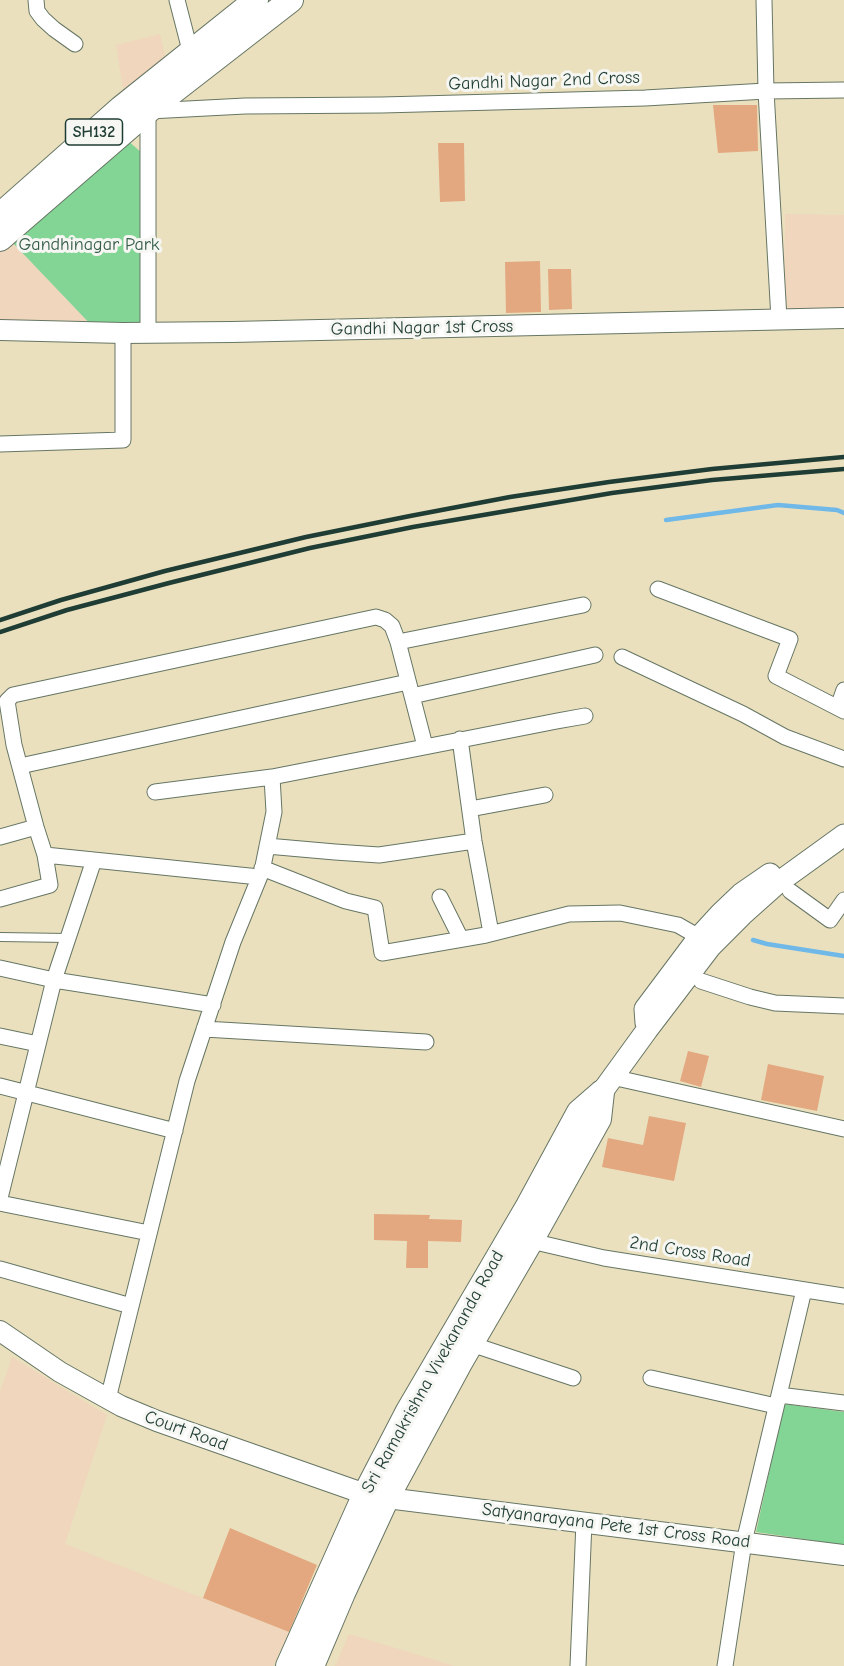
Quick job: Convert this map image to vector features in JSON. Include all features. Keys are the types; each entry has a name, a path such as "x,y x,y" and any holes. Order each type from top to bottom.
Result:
{"main road":[{"name":"SH132","path":"0,239 140,105 256,0"},
{"name":"SH132","path":"196,56 291,0"},
{"name":"SH132","path":"0,215 140,105"},
{"path":"646,1030 645,1009 699,937 721,913 741,894 844,820"},
{"path":"646,1030 711,946 742,915 778,882 844,835"},
{"name":"Sri Ramakrishna Vivekananda Road","path":"312,1666 343,1593 408,1411 528,1206 579,1112 607,1085 646,1030 668,1021 750,925 790,891 844,852"},
{"name":"Sri Ramakrishna Vivekananda Road","path":"288,1666 376,1496 471,1344 599,1119 607,1085"}],"street":[{"path":"36,0 37,11 43,19 75,44"},
{"path":"177,0 196,56"},
{"path":"764,0 766,91 779,319"},
{"name":"Gandhi Nagar 2nd Cross","path":"140,105 382,105 844,90"},
{"path":"140,105 148,333"},
{"name":"Gandhi Nagar 1st Cross","path":"0,330 148,333 844,318"},
{"path":"0,444 123,440 123,333"},
{"path":"658,589 790,639 776,676 841,709 844,690"},
{"path":"398,642 583,605"},
{"path":"0,899 50,885 45,855 20,766 7,747 7,701 13,695 376,617 392,626 425,746"},
{"path":"20,766 595,655"},
{"path":"622,657 743,714 785,737 844,759"},
{"path":"155,792 272,777 585,716"},
{"path":"460,740 474,842 491,933"},
{"path":"108,1399 187,1081 233,942 261,873 274,812 272,777"},
{"path":"470,809 545,795"},
{"path":"0,837 36,826"},
{"path":"267,846 379,855 474,842"},
{"path":"45,855 261,873 346,901 375,908 382,953 491,933 569,914 620,913 678,925 699,937"},
{"path":"0,1198 6,1149 27,1093 54,980 94,860"},
{"path":"790,891 830,920 844,900"},
{"path":"440,897 461,939"},
{"path":"0,968 54,980 213,1005"},
{"path":"701,981 775,1003 844,1006"},
{"path":"204,1029 426,1042"},
{"path":"0,1036 38,1044"},
{"path":"607,1085 844,1129"},
{"path":"0,1086 175,1131"},
{"path":"0,1203 149,1233"},
{"name":"2nd Cross Road","path":"531,1241 604,1258 844,1296"},
{"path":"0,1269 11,1274 131,1305"},
{"path":"725,1666 744,1542 804,1290"},
{"name":"Court Road","path":"0,1331 60,1372 108,1399 157,1421 376,1496"},
{"path":"471,1344 573,1378"},
{"path":"651,1378 777,1400 844,1403"},
{"name":"Satyanarayana Pete 1st Cross Road","path":"376,1496 844,1556"},
{"path":"578,1666 584,1522"}],"lane":[{"path":"0,937 68,938"}],"shaded area":[{"path":"160,34 167,65 124,95 116,45"},
{"path":"785,214 844,215 844,313 784,313"},
{"path":"12,242 95,329 0,325 0,252"},
{"path":"12,1357 107,1415 65,1544 289,1632 273,1666 0,1666 0,1392"},
{"path":"349,1634 455,1666 335,1666"}],"green space":[{"name":"Gandhinagar Park","path":"127,140 142,153 145,330 95,329 12,242"},
{"path":"784,1404 844,1412 844,1545 756,1532"}],"building":[{"path":"713,105 757,105 758,151 718,153"},
{"path":"438,143 464,143 465,201 440,202"},
{"path":"540,261 541,312 506,313 505,262"},
{"path":"548,269 571,269 572,309 549,310"},
{"path":"688,1051 709,1056 701,1087 680,1081"},
{"path":"768,1064 824,1076 817,1111 761,1100"},
{"path":"649,1116 686,1123 674,1181 602,1167 608,1138 643,1145"},
{"path":"374,1214 430,1215 429,1219 462,1220 461,1242 428,1241 428,1268 406,1268 407,1241 374,1240"},
{"path":"230,1528 317,1565 289,1632 203,1598"}],"waterway":[{"path":"666,520 778,505 837,510 844,513"},
{"path":"753,940 844,956"}],"railway":[{"path":"0,620 61,600 165,571 306,537 410,516 510,497 609,482 712,469 844,457"},
{"path":"0,632 67,610 169,583 310,548 413,527 612,493 712,480 844,469"}]}
